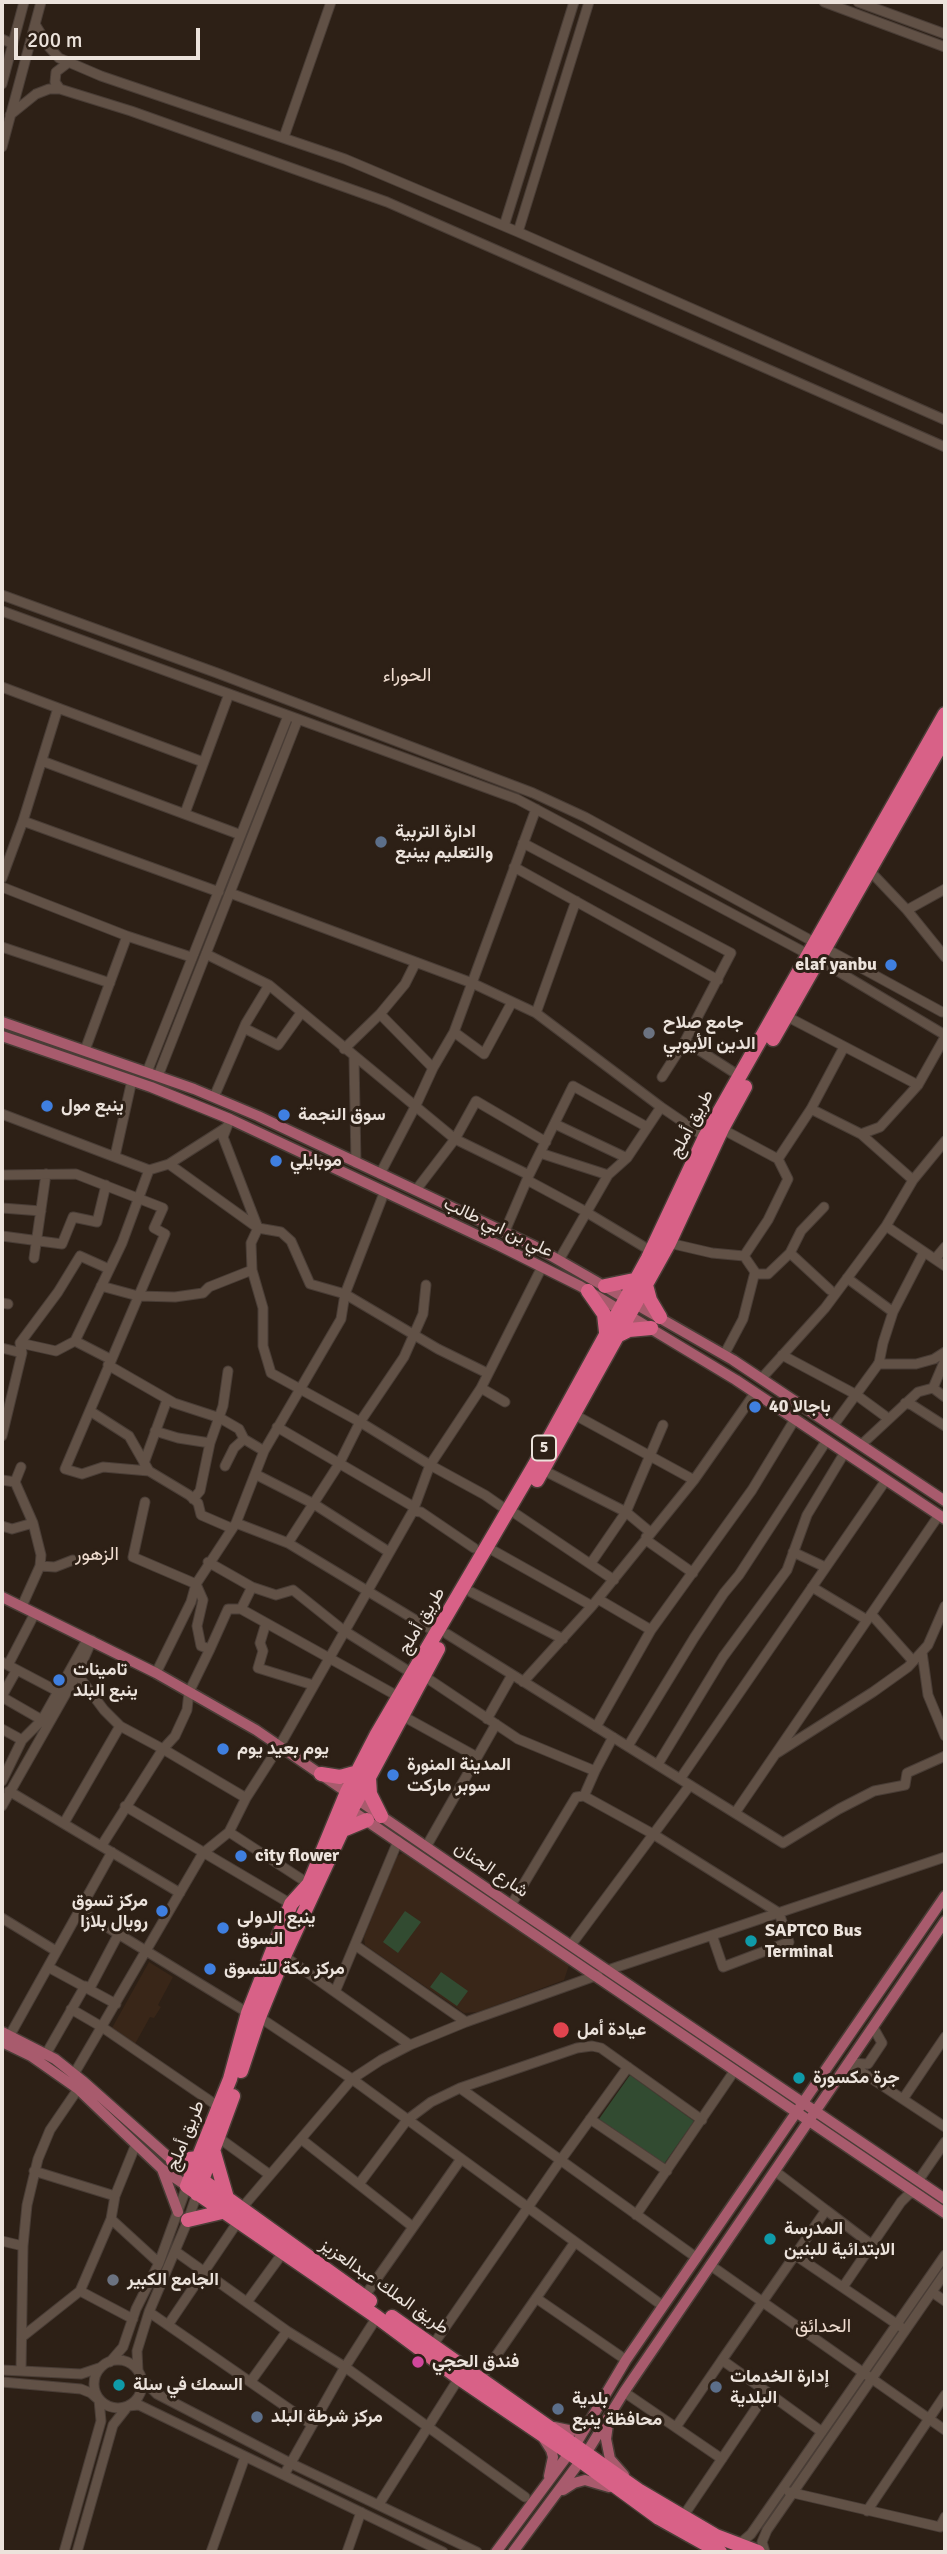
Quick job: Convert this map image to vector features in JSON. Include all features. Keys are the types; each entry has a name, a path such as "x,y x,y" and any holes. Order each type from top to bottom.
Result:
{"highway":[{"name":"طريق أملج","path":"194,2184 216,2145 290,1905 309,1884 349,1801 418,1675 512,1513 640,1282 669,1243 722,1129 786,1016 945,714"},
{"name":"طريق أملج","path":"640,1282 651,1251 705,1137 869,870 945,738"},
{"path":"588,1291 604,1314 611,1334 656,1322 650,1300 640,1282 605,1286"},
{"name":"طريق أملج","path":"442,1633 471,1592 512,1513 543,1470 575,1415 611,1334"},
{"name":"طريق أملج","path":"364,1774 401,1715 418,1675"},
{"path":"321,1774 340,1777 364,1774 374,1818 343,1830"},
{"name":"طريق أملج","path":"194,2184 198,2158 254,2015 343,1830 349,1801"},
{"path":"183,2216 225,2205 216,2145"},
{"path":"168,2165 198,2158"},
{"name":"طريق الملك عبدالعزيز","path":"194,2184 239,2216 282,2254 377,2317 459,2378 537,2424"},
{"name":"طريق الملك عبدالعزيز","path":"239,2216 364,2297 480,2379 689,2537 720,2552"},
{"name":"طريق الملك عبدالعزيز","path":"635,2494 734,2544 758,2552"}],"main road":[{"name":"علي بن ابي طالب","path":"2,1023 214,1097 505,1231 605,1286 627,1306"},
{"name":"علي بن ابي طالب","path":"2,1036 131,1080 384,1193 588,1291 627,1306 724,1355 945,1501"},
{"name":"علي بن ابي طالب","path":"656,1322 755,1393 942,1517"},
{"name":"شارع الحنان","path":"2,1598 156,1673 280,1745 321,1774 349,1801 426,1847 571,1945 603,1973 735,2070 786,2099"},
{"name":"شارع الحنان","path":"374,1818 398,1841 603,1973 812,2116 945,2213"},
{"path":"537,2424 573,2431 584,2425 593,2414 626,2360 945,1896"},
{"path":"496,2552 542,2491 610,2416 873,2026 944,1927"},
{"name":"طريق الملك عبدالعزيز","path":"4,2037 46,2054 74,2074 168,2165"},
{"name":"طريق الملك عبدالعزيز","path":"4,2037 78,2089 136,2144 194,2184"},
{"path":"788,2126 786,2099 814,2087"},
{"path":"797,2138 830,2129 827,2095"},
{"name":"شارع الحنان","path":"830,2129 945,2199"},
{"path":"168,2165 183,2216"},
{"path":"513,2552 553,2499 579,2453 593,2414"},
{"path":"610,2416 606,2439 610,2459 635,2494"},
{"path":"537,2424 552,2457 552,2470 542,2491"},
{"path":"553,2499 574,2483 585,2480 635,2494"}],"street":[{"path":"2,84 8,48 24,2"},
{"path":"2,147 41,2"},
{"path":"284,137 331,2"},
{"path":"504,226 574,2"},
{"path":"518,232 589,2"},
{"path":"824,2 945,47"},
{"path":"863,3 876,5 945,34"},
{"path":"35,24 54,53 101,76 345,159 945,419"},
{"path":"2,39 8,48"},
{"path":"60,89 55,82 56,72 69,62"},
{"path":"10,115 36,94 49,89 60,89 131,111 387,202 945,447"},
{"path":"2,595 218,673 533,793 584,817 818,951 945,1036 918,1085 880,1127 861,1134"},
{"path":"2,611 517,799 818,951 944,1010 933,1028"},
{"path":"2,687 203,762"},
{"path":"184,813 229,694"},
{"path":"2,878 23,821 58,708"},
{"path":"152,1074 191,957 293,718"},
{"path":"152,1074 206,954 293,718"},
{"path":"42,761 241,835"},
{"path":"380,1174 454,1032 536,809"},
{"path":"23,821 219,892"},
{"path":"523,843 731,953 685,1041 662,1077"},
{"path":"514,867 718,979"},
{"path":"869,870 907,910 945,957"},
{"path":"2,887 127,936 191,957"},
{"path":"907,910 945,889"},
{"path":"230,893 472,983 536,1013 705,1137"},
{"path":"536,1013 576,901"},
{"path":"85,1050 127,936"},
{"path":"2,947 110,983"},
{"path":"206,954 269,985 455,1139 528,1177 651,1251"},
{"path":"344,1049 380,1014 405,984 416,962"},
{"path":"214,1097 244,1028 269,985"},
{"path":"454,1032 484,1054 512,1002"},
{"path":"244,1028 278,1045 301,1013"},
{"path":"380,1014 433,1068"},
{"path":"786,1016 918,1085"},
{"path":"685,1041 741,1077"},
{"path":"778,1159 811,1109 844,1047"},
{"path":"354,1057 356,1163"},
{"path":"115,1156 131,1080"},
{"path":"505,1231 528,1177 573,1086 648,1127"},
{"path":"416,1190 455,1139 476,1101 546,1142"},
{"path":"559,1260 608,1175 627,1158 661,1107"},
{"path":"811,1109 861,1134 913,1180"},
{"path":"2,1114 149,1170 169,1164 229,1123"},
{"path":"229,1123 223,1137 258,1228 251,1243 252,1270 262,1308 262,1346 271,1373 485,1494 614,1580"},
{"path":"555,1124 627,1158"},
{"path":"722,1129 778,1159 788,1179 768,1220 744,1256"},
{"path":"761,1378 825,1308 886,1226 913,1180 945,1141"},
{"path":"540,1153 608,1175"},
{"path":"169,1164 258,1228 281,1232 291,1241 310,1284 345,1294 414,1336 487,1373"},
{"path":"2,1348 56,1352 75,1341 109,1269 149,1170"},
{"path":"34,1258 46,1174"},
{"path":"2,1175 76,1174 163,1208 154,1228 165,1234 65,1469 82,1474 103,1467 147,1467"},
{"path":"2,1236 62,1244 73,1217 97,1222 106,1185"},
{"path":"156,1673 191,1602 196,1584 234,1525 264,1451 341,1319 345,1294 384,1193"},
{"path":"755,1274 768,1273 790,1253 801,1231 824,1207"},
{"path":"2,1208 41,1211"},
{"path":"886,1226 945,1266"},
{"path":"669,1243 712,1253 744,1256"},
{"path":"935,1259 945,1247"},
{"path":"834,1426 878,1364 893,1312 924,1251"},
{"path":"790,1253 830,1290"},
{"path":"2,1436 6,1402 21,1348 80,1256 109,1269"},
{"path":"724,1355 743,1319 755,1274 744,1256"},
{"path":"74,2074 203,1853 229,1832 246,1798 280,1745 414,1509 430,1465 481,1388 542,1267"},
{"path":"101,1286 138,1296 175,1297 203,1293 209,1287 252,1270"},
{"path":"847,1278 893,1312"},
{"path":"288,1543 339,1464 360,1422 404,1357 423,1314 426,1285"},
{"path":"75,1341 167,1399 219,1418 239,1429 244,1439 264,1451"},
{"path":"878,1364 916,1364 934,1359 945,1352"},
{"path":"782,1355 855,1394 885,1416"},
{"path":"933,1388 945,1360"},
{"path":"193,1499 200,1491 228,1371"},
{"path":"481,1388 505,1402"},
{"path":"933,1388 945,1397"},
{"path":"861,1445 918,1392 933,1388"},
{"path":"523,1682 614,1580 694,1480 755,1393"},
{"path":"147,1467 155,1432 167,1399"},
{"path":"905,1403 945,1426"},
{"path":"90,1411 129,1436 147,1467 198,1503 201,1515 288,1543 512,1675 783,1843 874,1791 905,1785 907,1773 945,1756"},
{"path":"575,1415 694,1480"},
{"path":"596,1727 651,1630 752,1490 795,1419"},
{"path":"592,1563 626,1512 663,1425"},
{"path":"277,1427 421,1512 474,1548"},
{"path":"155,1432 210,1443"},
{"path":"225,1466 234,1448 244,1439"},
{"path":"628,1746 694,1638 739,1575 827,1440"},
{"path":"658,1764 723,1657 787,1570 807,1515 845,1452"},
{"path":"21,1467 15,1482 33,1523 41,1555 40,1566 22,1606"},
{"path":"543,1470 626,1512 648,1535 649,1542 693,1573"},
{"path":"255,1474 314,1504 388,1552"},
{"path":"2,1480 15,1482"},
{"path":"680,1779 886,1480"},
{"path":"145,1502 133,1557 196,1584 204,1600 197,1626 201,1646 210,1649"},
{"path":"735,1813 869,1617 942,1517"},
{"path":"2,1526 12,1529 33,1523"},
{"path":"494,1551 651,1630"},
{"path":"793,1552 825,1567"},
{"path":"40,1566 55,1567 73,1560"},
{"path":"208,1562 251,1587 276,1595 293,1590 343,1630 518,1739 595,1771"},
{"path":"241,1609 251,1587"},
{"path":"812,1587 869,1617 913,1661"},
{"path":"471,1592 563,1639"},
{"path":"774,1755 873,1692 913,1661 929,1645 945,1606"},
{"path":"102,1845 163,1749 175,1737 187,1710 190,1692 228,1609 241,1609 392,1693"},
{"path":"35,1613 9,1666 2,1696 42,1720"},
{"path":"266,1623 260,1643 263,1651 258,1668 313,1685"},
{"path":"2,1806 77,1674 90,1639"},
{"path":"2,1781 6,1764 22,1740 42,1720 90,1639"},
{"path":"922,1652 928,1695 945,1736"},
{"path":"9,1666 59,1692"},
{"path":"77,1674 104,1710 120,1726 246,1798"},
{"path":"487,1718 512,1675"},
{"path":"401,1715 477,1757"},
{"path":"426,1847 496,1724"},
{"path":"64,1823 120,1726"},
{"path":"2,1729 22,1740"},
{"path":"584,1796 613,1737"},
{"path":"571,1945 690,1785"},
{"path":"9,1791 180,1893"},
{"path":"511,1905 576,1797 584,1796 653,1834 779,1913 789,1942 723,1967 712,1935"},
{"path":"125,1806 290,1905"},
{"path":"229,1832 309,1884"},
{"path":"335,1992 398,1841"},
{"path":"4,2037 48,1967 112,1852"},
{"path":"168,2325 239,2216 270,2175 352,2079 410,2045 466,2022 712,1935 945,1857"},
{"path":"79,1910 254,2015 352,2079 663,2306"},
{"path":"2,1918 56,1951"},
{"path":"46,2054 119,1933"},
{"path":"355,1945 466,2022"},
{"path":"284,1956 410,2045"},
{"path":"48,1967 116,2004"},
{"path":"71,2010 102,2027 219,2107"},
{"path":"848,2063 868,2064 881,2043 873,2026"},
{"path":"904,2099 941,2052 945,2036"},
{"path":"359,2184 407,2120 431,2102 460,2088 585,2047 601,2048 702,2120"},
{"path":"848,2063 945,2127"},
{"path":"432,2345 628,2067"},
{"path":"636,2215 735,2070"},
{"path":"460,2088 696,2258"},
{"path":"21,2371 23,2246 27,2205 34,2171 50,2130 78,2089"},
{"path":"590,2119 667,2171"},
{"path":"301,2139 413,2227"},
{"path":"918,2181 945,2142"},
{"path":"23,2337 80,2291 111,2219 115,2196 136,2144"},
{"path":"216,2145 270,2175"},
{"path":"364,2297 461,2159"},
{"path":"34,2171 115,2196"},
{"path":"775,2171 872,2245"},
{"path":"77,2552 113,2425 140,2395 137,2351 149,2312 175,2252 194,2184"},
{"path":"843,2287 904,2199 915,2193"},
{"path":"676,2427 825,2210"},
{"path":"64,2552 101,2421 95,2378 123,2347 133,2319 183,2216"},
{"path":"111,2219 159,2263"},
{"path":"2,2241 23,2246"},
{"path":"480,2379 575,2242"},
{"path":"175,2252 288,2331 345,2367 525,2497"},
{"path":"247,2302 282,2254"},
{"path":"795,2255 906,2330"},
{"path":"734,2544 747,2539 758,2525 945,2255"},
{"path":"710,2265 945,2430"},
{"path":"765,2552 762,2542 767,2530 942,2277 934,2272"},
{"path":"80,2291 133,2319"},
{"path":"932,2292 945,2301"},
{"path":"536,2298 626,2360"},
{"path":"149,2312 312,2424"},
{"path":"284,2475 345,2367 377,2317"},
{"path":"251,2381 288,2331"},
{"path":"722,2360 822,2432"},
{"path":"2,2370 81,2374 107,2363 126,2362 158,2394 290,2463 477,2552"},
{"path":"379,2504 459,2378"},
{"path":"2,2382 80,2389 113,2408 139,2405 443,2552"},
{"path":"624,2392 722,2459"},
{"path":"682,2518 767,2392"},
{"path":"867,2511 945,2395"},
{"path":"212,2552 245,2457"},
{"path":"783,2488 792,2494 940,2527 945,2517"},
{"path":"347,2552 361,2512"},
{"path":"758,2525 767,2530"}],"shaded area":[{"path":"403,1853 569,1965 564,1980 478,2012 464,2013 365,1945 364,1937 397,1856"},
{"path":"149,1962 173,1977 158,2005 161,2007 154,2018 150,2017 135,2044 112,2028"}],"green space":[{"path":"405,1911 421,1922 398,1953 383,1942"},
{"path":"441,1972 468,1991 457,2006 430,1987"},
{"path":"630,2075 694,2121 664,2164 599,2119"}],"place":[{"name":"ادارة التربية والتعليم بينبع","path":"381,842"},
{"name":"elaf yanbu","path":"891,965"},
{"name":"جامع صلاح الدين الأيوبي","path":"649,1033"},
{"name":"ينبع مول","path":"47,1106"},
{"name":"سوق النجمة","path":"284,1115"},
{"name":"موبايلي","path":"276,1161"},
{"name":"باجالا 40","path":"755,1407"},
{"name":"تامينات ينبع البلد","path":"59,1680"},
{"name":"يوم بعيد يوم","path":"223,1749"},
{"name":"المدينة المنورة سوبر ماركت","path":"393,1775"},
{"name":"city flower","path":"241,1856"},
{"name":"مركز تسوق رويال بلازا","path":"162,1911"},
{"name":"ينبع الدولى السوق","path":"223,1928"},
{"name":"SAPTCO Bus Terminal","path":"751,1941"},
{"name":"مركز مكة للتسوق","path":"210,1969"},
{"name":"عيادة أمل","path":"561,2030"},
{"name":"جرة مكسورة","path":"799,2078"},
{"name":"المدرسة الابتدائية للبنين","path":"770,2239"},
{"name":"الجامع الكبير","path":"113,2280"},
{"name":"فندق الحجي","path":"418,2362"},
{"name":"السمك في سلة","path":"119,2385"},
{"name":"إدارة الخدمات البلدية","path":"716,2387"},
{"name":"بلدية محافظة ينبع","path":"558,2409"},
{"name":"مركز شرطة البلد","path":"257,2417"}],"district":[{"name":"الحوراء","path":"407,676"},
{"name":"الزهور","path":"97,1555"},
{"name":"الحدائق","path":"823,2327"}]}
